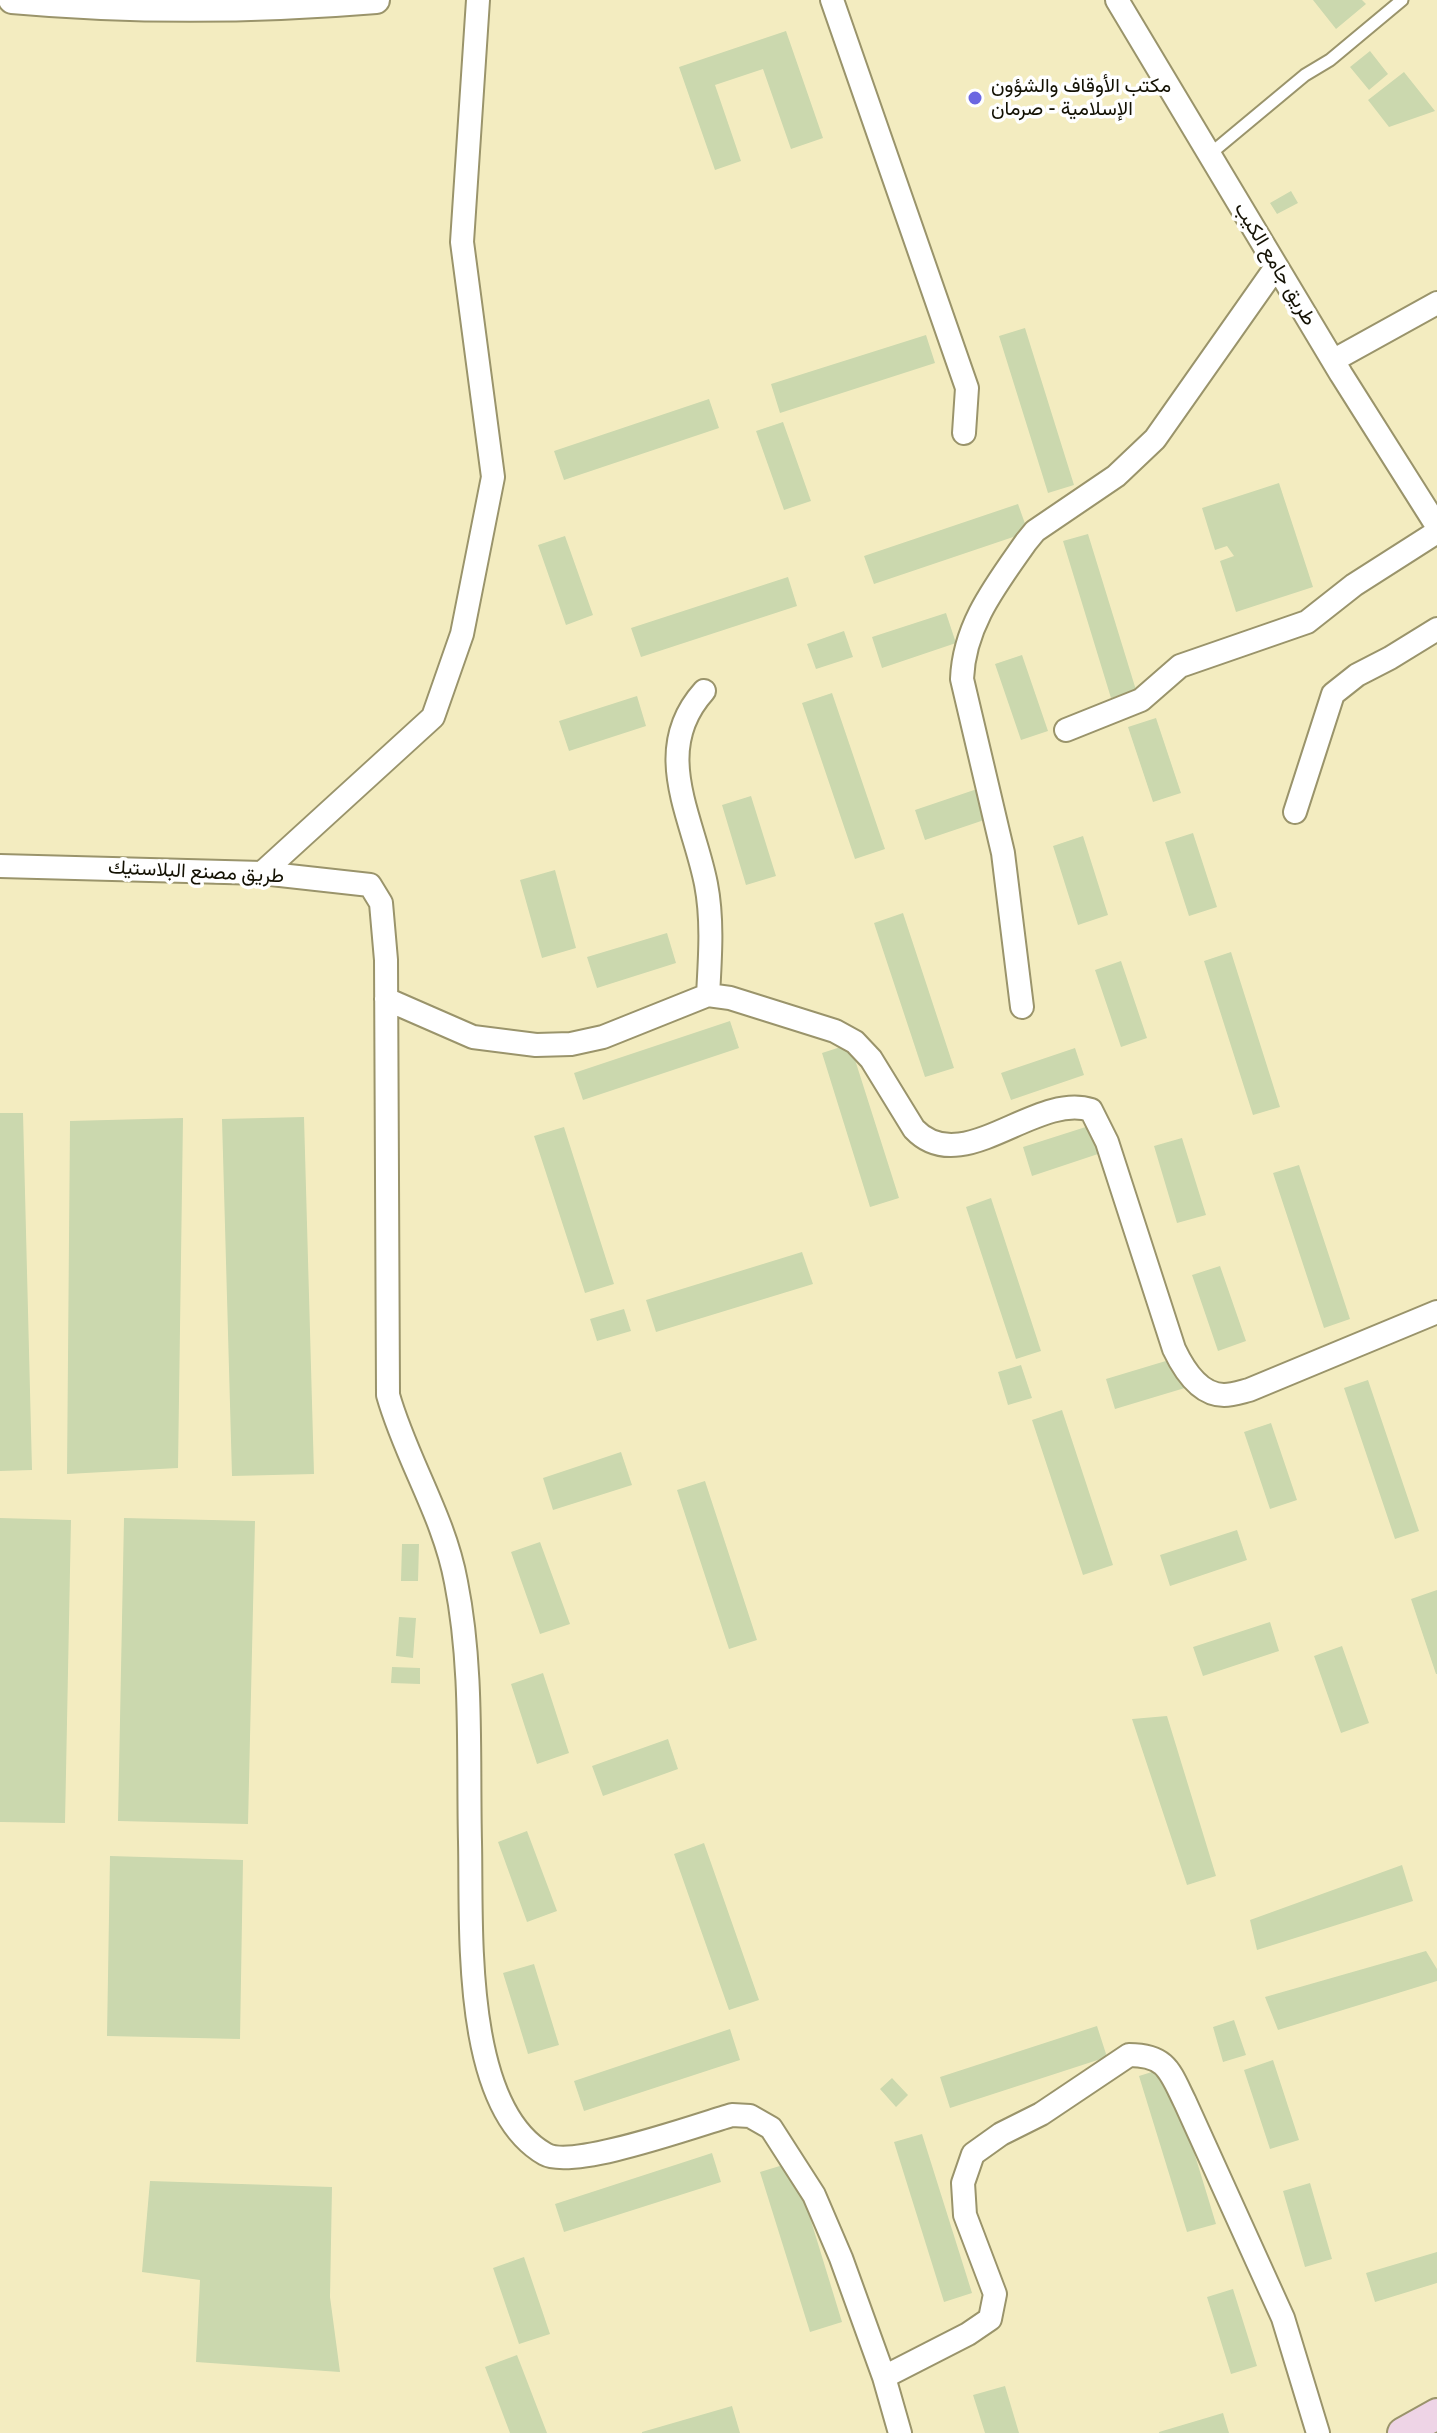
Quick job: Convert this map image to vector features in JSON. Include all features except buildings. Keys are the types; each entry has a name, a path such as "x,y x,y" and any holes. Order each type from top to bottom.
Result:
{"main road":[{"path":"1403,2433 1437,2414"}],"street":[{"path":"12,0 176,9 251,9 376,0"},
{"path":"262,873 433,717 462,634 493,477 462,242 478,0"},
{"path":"832,0 967,388 964,433"},
{"name":"طريق جامع الكيب","path":"1117,0 1437,529"},
{"path":"1022,1007 1003,853 962,679 963,655 973,624 1035,531 1116,476 1155,439 1276,267"},
{"path":"1334,360 1437,303"},
{"path":"1066,730 1141,700 1180,666 1307,622 1354,585 1437,529"},
{"path":"1295,812 1333,694 1357,675 1437,629"},
{"path":"704,691 684,719 677,749 683,800 706,885 710,928 708,995"},
{"name":"طريق مصنع البلاستيك","path":"0,866 262,873 370,885 381,903 386,999"},
{"path":"900,2433 884,2377 841,2258 814,2195 771,2128 750,2116 732,2115 598,2154 563,2159 546,2155 530,2142 501,2104 483,2042 473,1982 464,1630 446,1540 427,1490 398,1430 388,1395 386,999 473,1037 536,1045 571,1044 603,1037 708,995 730,998 835,1031 855,1042 871,1059 914,1129 923,1139 938,1145 966,1144 1059,1109 1079,1106 1091,1110 1107,1142 1174,1349 1186,1374 1221,1396 1249,1390 1437,1312"},
{"path":"884,2377 968,2334 990,2319 995,2294 965,2215 963,2183 973,2154 1001,2134 1041,2114 1129,2055 1142,2055 1154,2057 1168,2067 1185,2102 1283,2318 1318,2433"}],"lane":[{"path":"1210,154 1402,0"}],"place":[{"name":"مكتب الأوقاف والشؤون الإسلامية - صرمان","path":"975,98"}]}
